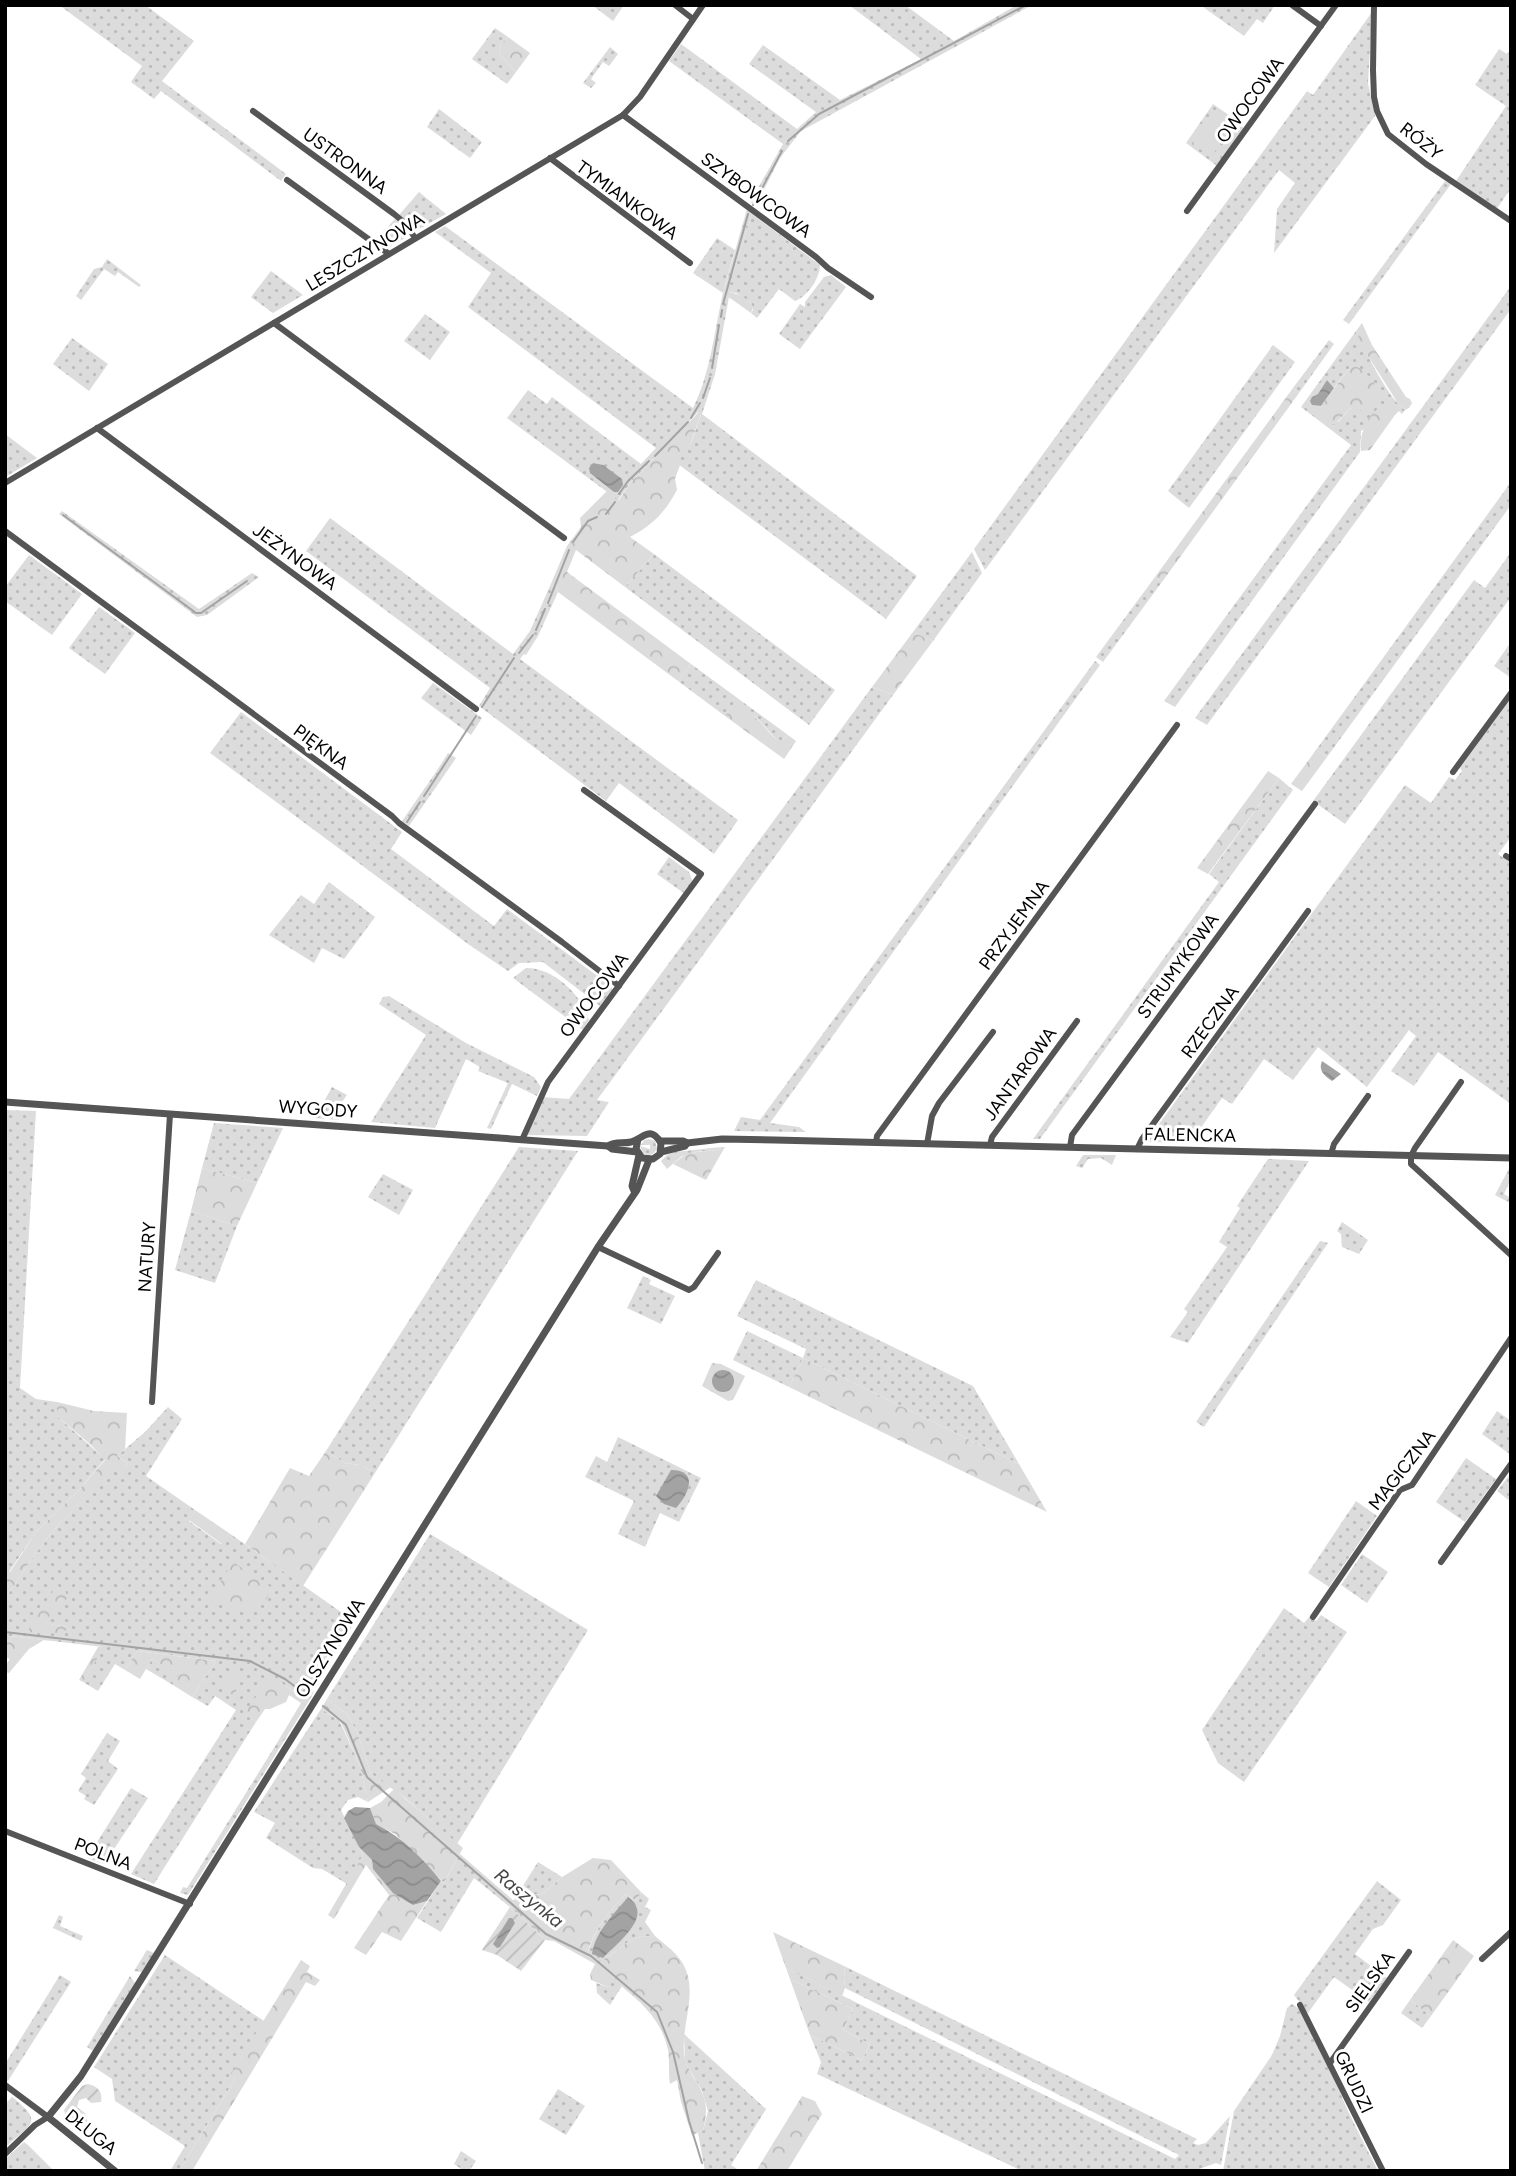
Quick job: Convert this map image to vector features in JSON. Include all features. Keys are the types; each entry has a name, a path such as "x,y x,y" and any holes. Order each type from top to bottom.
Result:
{"street":[{"path":"674,5 694,19"},
{"name":"LESZCZYNOWA","path":"5,483 623,115 642,95 703,5"},
{"path":"1292,5 1321,26"},
{"name":"OWOCOWA","path":"1187,211 1336,5"},
{"name":"RÓŻY","path":"1374,5 1374,97 1377,111 1388,134 1426,164 1511,221"},
{"name":"USTRONNA","path":"253,111 394,214 415,238"},
{"name":"SZYBOWCOWA","path":"623,115 871,297"},
{"name":"TYMIANKOWA","path":"550,158 690,263"},
{"path":"287,180 389,254"},
{"path":"274,323 564,538"},
{"name":"JEŻYNOWA","path":"97,428 476,709"},
{"name":"PIĘKNA","path":"5,531 619,986"},
{"path":"1453,772 1511,693"},
{"name":"PRZYJEMNA","path":"872,1142 1177,724"},
{"name":"OWOCOWA","path":"522,1140 548,1082 701,874 584,790"},
{"name":"STRUMYKOWA","path":"1070,1147 1072,1135 1315,804"},
{"name":"RZECZNA","path":"1137,1149 1308,911"},
{"name":"JANTAROWA","path":"990,1145 992,1137 1077,1021"},
{"path":"926,1144 932,1116 939,1103 993,1032"},
{"path":"1461,1082 1411,1156 1414,1168 1511,1255"},
{"path":"1331,1154 1334,1144 1368,1096"},
{"name":"WYGODY","path":"5,1102 608,1146 638,1154"},
{"name":"NATURY","path":"152,1402 170,1114"},
{"path":"687,1143 685,1146 661,1152 649,1160 638,1154 638,1139 650,1134 660,1141 687,1143 736,1139 872,1142"},
{"name":"WYGODY","path":"608,1146 638,1139"},
{"path":"660,1141 661,1152"},
{"name":"FALENCKA","path":"872,1142 1511,1158"},
{"name":"OLSZYNOWA","path":"634,1191 632,1186 638,1154"},
{"name":"OLSZYNOWA","path":"48,2117 81,2076 190,1904 598,1247 638,1187 649,1160"},
{"path":"598,1247 689,1290 694,1287 718,1252"},
{"name":"MAGICZNA","path":"1313,1618 1400,1490 1410,1486 1418,1476 1511,1338"},
{"path":"1441,1562 1511,1464"},
{"name":"POLNA","path":"5,1831 190,1904"},
{"path":"1482,1959 1511,1932"},
{"name":"SIELSKA","path":"1330,2063 1409,1952"},
{"name":"GRUDZI","path":"1300,2005 1383,2171"},
{"path":"5,2085 48,2117 35,2125 5,2154"},
{"name":"DŁUGA","path":"48,2117 115,2171"}],"green space":[{"path":"59,5 145,5 194,41 162,81 286,174 281,181 161,91 154,99 131,82 142,66"},
{"path":"592,5 624,5 613,21"},
{"path":"849,5 905,5 954,41 1017,5 1032,5 801,131 780,158 756,205 750,202 783,144 669,61 681,44 797,129 816,112 749,64 763,45 840,100 921,59"},
{"path":"1275,5 1263,23 1257,19 1244,36 1203,7"},
{"path":"1372,12 1368,83 1375,116 1274,253 1277,209 1295,183 1279,170 985,570 974,549 1307,91 1313,95"},
{"path":"495,28 508,37 501,44 499,54 516,72 507,84 472,59"},
{"path":"508,37 530,53 516,72 499,54 501,44"},
{"path":"610,47 618,54 609,66 603,62 591,79 596,83 591,88 583,83"},
{"path":"1499,49 1507,54 1511,50 1511,188 1496,210 1456,181 1506,106 1475,85"},
{"path":"1213,104 1243,128 1217,166 1186,143"},
{"path":"439,109 482,142 470,158 427,127"},
{"path":"1217,110 1235,122 1211,157 1193,144"},
{"path":"1445,181 1451,184 1349,324 1343,320"},
{"path":"419,192 446,214 419,229 399,215"},
{"path":"747,209 752,214 729,292 749,301 753,307 751,313 723,293"},
{"path":"752,214 820,265 816,281 809,291 795,301 779,289 757,318 751,313 751,303 736,293 729,292"},
{"path":"395,219 402,225 405,238 387,248 376,239"},
{"path":"445,226 693,408 708,366 723,293 693,273 717,238 735,250 723,292 729,297 715,374 702,414 917,576 886,619 674,461 685,453 692,441 701,415 698,412 631,482 618,500 507,418 528,390 547,404 552,397 641,464 656,448 468,307 491,273 435,232"},
{"path":"107,259 141,285 139,287 118,272 115,276 104,269 81,300 76,296 94,269 102,267"},
{"path":"271,271 303,295 273,313 251,297"},
{"path":"831,275 846,287 800,349 779,334 800,304 805,307 805,302 824,277"},
{"path":"1511,286 1511,309 1207,725 1195,718"},
{"path":"425,314 450,332 430,360 404,341"},
{"path":"1362,323 1372,345 1406,397 1410,399 1412,403 1409,408 1405,410 1399,405 1363,348 1356,331"},
{"path":"1356,331 1384,385 1405,410 1402,414 1399,411 1395,415 1395,409 1361,431 1360,452 1175,707 1164,701 1351,445 1301,407","holes":["1351,366 1351,408 1338,422 1318,410 1321,406 1312,405 1315,395 1318,395 1327,380 1334,388"]},
{"path":"72,338 108,364 89,391 53,364"},
{"path":"1329,340 1334,344 1299,393 1293,388"},
{"path":"1273,345 1295,362 1189,508 1168,491"},
{"path":"1351,366 1364,371 1380,392 1366,412 1351,408 1334,425 1323,420 1318,410"},
{"path":"1293,388 1299,393 1162,582 1155,577"},
{"path":"1385,405 1395,409 1395,415 1370,450 1361,451 1362,437 1369,417"},
{"path":"699,412 701,414 687,453 675,461 680,465 675,479 677,490 658,517 630,537 654,554 625,587 576,550 567,572 691,664 678,681 558,592 557,587 550,586 567,546 581,527 580,518 607,491 619,500 631,482"},
{"path":"5,434 37,458 7,476 5,475"},
{"path":"1511,482 1511,505 1327,757 1316,750"},
{"path":"62,511 199,609 252,573 259,577 207,615 197,617 59,514"},
{"path":"330,518 513,654 530,631 550,586 557,587 558,592 538,636 526,655 520,659 738,820 714,854 619,783 606,801 479,706 490,688 306,551"},
{"path":"972,552 982,573 933,641 913,632"},
{"path":"1511,552 1511,597 1345,824 1313,801 1474,580 1485,588"},
{"path":"654,554 835,690 809,725 625,587"},
{"path":"29,555 82,594 52,635 5,601 5,587"},
{"path":"1155,577 1162,582 1103,662 1096,657"},
{"path":"99,607 135,633 105,674 69,648"},
{"path":"913,632 933,641 893,695 872,687"},
{"path":"1511,642 1511,678 1494,666"},
{"path":"1095,661 1100,665 770,1123 799,1127 806,1132 734,1131 741,1117 760,1120"},
{"path":"691,664 788,735 777,740 756,717 732,707 725,716 678,681"},
{"path":"433,683 482,718 471,735 421,698"},
{"path":"872,687 893,695 597,1100 609,1102 587,1136 528,1135 527,1131 542,1097 569,1099"},
{"path":"1511,698 1511,837 1498,854 1511,863 1511,1104 1438,1052 1414,1086 1391,1071 1416,1036 1409,1030 1367,1087 1318,1047 1293,1080 1264,1059 1232,1104 1222,1098 1190,1143 1146,1142 1405,785 1431,803 1449,777 1455,780 1462,771 1460,768"},
{"path":"732,706 753,715 777,740 788,735 796,741 784,759 725,716"},
{"path":"241,712 402,832 391,849 494,926 507,909 611,986 612,990 600,1006 543,962 519,963 508,971 210,753"},
{"path":"1316,750 1327,757 1302,791 1291,784"},
{"path":"448,753 456,758 443,777 436,772"},
{"path":"1268,771 1279,778 1208,874 1197,868"},
{"path":"436,772 443,777 409,826 402,821"},
{"path":"1279,778 1293,790 1040,1139 1033,1139 1219,882 1209,874"},
{"path":"669,857 689,872 693,882 685,894 657,874"},
{"path":"329,882 375,917 344,959 322,948 314,963 269,935 301,895 314,904"},
{"path":"526,968 547,972 573,992 589,1020 583,1030 513,978"},
{"path":"389,996 466,1043 534,1077 541,1087 537,1096 512,1084 491,1129 487,1128 508,1083 478,1071 480,1067 466,1059 435,1128 371,1122 426,1035 379,1004 383,997"},
{"path":"332,1087 347,1095 339,1106 342,1114 339,1120 315,1118"},
{"path":"5,1110 36,1111 20,1388 36,1399 57,1402 57,1416 105,1459 80,1489 36,1532 9,1572 5,1568"},
{"path":"214,1123 283,1128 257,1183 202,1168"},
{"path":"644,1140 655,1141 657,1149 648,1155 643,1153 640,1146 650,1149 650,1145 641,1145"},
{"path":"519,1147 578,1151 375,1473 360,1465 345,1463 326,1451"},
{"path":"721,1147 718,1150 682,1156 667,1169 661,1161 675,1152"},
{"path":"725,1147 706,1180 673,1164 687,1153 718,1150"},
{"path":"1083,1155 1116,1155 1112,1165 1101,1158 1088,1159 1082,1168 1076,1166"},
{"path":"1268,1159 1309,1161 1188,1343 1170,1337 1188,1312 1184,1309 1227,1247 1219,1242 1240,1208 1237,1206"},
{"path":"1511,1165 1511,1179 1504,1194 1511,1198 1508,1202 1495,1195"},
{"path":"202,1168 257,1183 237,1226 191,1211"},
{"path":"383,1174 413,1190 399,1215 368,1197"},
{"path":"191,1211 237,1226 215,1283 175,1270"},
{"path":"1342,1222 1368,1240 1359,1254 1342,1247 1341,1234 1337,1231"},
{"path":"1320,1241 1328,1243 1204,1427 1196,1422"},
{"path":"643,1276 651,1280 649,1284 675,1296 661,1324 627,1308"},
{"path":"756,1280 973,1386 1019,1464 803,1358 806,1349 737,1316"},
{"path":"747,1331 803,1358 789,1387 733,1360"},
{"path":"803,1358 1019,1464 1047,1512 789,1387"},
{"path":"712,1363 721,1364 745,1376 733,1400 728,1401 702,1386"},
{"path":"57,1402 94,1411 127,1413 125,1449 117,1456 128,1463 123,1468 115,1468 58,1525 5,1599 5,1568 10,1572 36,1532 105,1460 57,1416"},
{"path":"168,1407 182,1419 146,1476 195,1510 189,1521 221,1544 229,1533 355,1622 311,1690 314,1692 309,1701 281,1683 245,1714 256,1722 154,1884 131,1874 236,1710 215,1696 208,1706 192,1697 216,1661 137,1651 125,1670 115,1664 98,1691 83,1682 103,1647 10,1636 5,1644 5,1599 58,1525 115,1467 123,1468 128,1463 117,1456","holes":["65,1590 44,1623 67,1627 28,1631"]},
{"path":"1497,1411 1511,1421 1511,1455 1482,1434"},
{"path":"618,1437 701,1478 679,1522 660,1513 645,1547 618,1534 634,1501 585,1477 596,1456 607,1462"},
{"path":"326,1451 345,1463 360,1465 375,1473 303,1586 245,1544 290,1468 309,1476"},
{"path":"1466,1458 1496,1479 1465,1522 1436,1502"},
{"path":"1511,1473 1511,1502 1497,1491"},
{"path":"1356,1501 1377,1516 1329,1587 1308,1573"},
{"path":"195,1510 229,1533 222,1544 189,1520"},
{"path":"430,1534 588,1630 457,1844 404,1797 371,1774 357,1732 347,1714 327,1699"},
{"path":"1362,1554 1388,1572 1367,1603 1341,1585"},
{"path":"233,1562 272,1588 265,1601 248,1612 209,1599"},
{"path":"57,1585 68,1597 65,1601 58,1602 45,1623 68,1627 63,1634 27,1632"},
{"path":"1284,1608 1304,1623 1310,1616 1316,1621 1321,1615 1347,1632 1244,1782 1218,1763 1202,1730"},
{"path":"9,1636 44,1640 29,1649 9,1673 5,1672 5,1666 10,1659 5,1657 5,1644"},
{"path":"98,1647 104,1647 83,1682 79,1680"},
{"path":"137,1651 216,1661 192,1697 173,1685 178,1675 152,1659 140,1679 125,1670"},
{"path":"152,1659 179,1675 173,1685 146,1669"},
{"path":"231,1671 243,1678 233,1695 220,1687"},
{"path":"270,1676 309,1701 284,1741 280,1738 301,1703 289,1695 286,1702 265,1709 256,1722 244,1714"},
{"path":"327,1699 347,1714 357,1732 371,1774 391,1787 368,1802 360,1766 340,1720 321,1709"},
{"path":"321,1709 339,1720 360,1766 368,1802 358,1797 348,1800 341,1810 363,1855 347,1884 322,1869 313,1868 266,1838 275,1823 254,1812"},
{"path":"107,1733 120,1741 108,1761 118,1769 94,1805 78,1791 86,1778 81,1774"},
{"path":"280,1738 284,1741 188,1895 180,1893 183,1887 187,1888"},
{"path":"131,1788 148,1798 104,1864 87,1858"},
{"path":"394,1789 463,1848 444,1883 395,1834 376,1824 370,1808 381,1802"},
{"path":"359,1847 372,1860 373,1869 413,1905 427,1901 401,1941 382,1932 366,1955 354,1948 389,1895 366,1865 334,1919 328,1915 363,1855"},
{"path":"460,1854 514,1901 510,1907 474,1878 441,1932 417,1918 441,1881 444,1883"},
{"path":"593,1858 611,1860 641,1892 637,1901 626,1894 613,1908 598,1929 587,1954 599,1961 630,1941 655,1936 677,1955 686,1970 690,1995 684,2034 685,2060 705,2102 703,2131 692,2135 677,2080 670,2084 669,2054 665,2038 647,2010 614,1980 608,1987 591,1980 590,1974 595,1964 554,1941 545,1940 510,1907 519,1892 541,1895 562,1877"},
{"path":"538,1862 562,1877 541,1895 519,1892"},
{"path":"1377,1881 1401,1900 1383,1925 1373,1929 1355,1954 1387,1978 1369,2002 1334,1977 1308,2013 1294,1995"},
{"path":"641,1892 649,1899 645,1907 651,1910 645,1922 655,1936 630,1941 599,1961 587,1955 598,1929 613,1908 626,1894 637,1901"},
{"path":"510,1907 545,1940 521,1971 497,1955 482,1950"},
{"path":"59,1915 63,1917 60,1926 83,1936 81,1941 53,1928"},
{"path":"773,1932 844,1966 845,1988 842,1996 786,1968"},
{"path":"1453,1940 1474,1956 1431,2016 1410,2000"},
{"path":"147,1950 154,1953 142,1972 134,1971"},
{"path":"165,1955 264,2021 231,2074 235,2079 179,2171 170,2171 185,2146 115,2101 112,2079 94,2067"},
{"path":"301,1960 310,1966 307,1972 320,1980 315,1986 306,1982 192,2171 179,2171 235,2079 230,2075"},
{"path":"844,1966 1197,2139 1193,2143 1198,2145 1206,2143 1230,2116 1221,2165 1216,2163 1194,2171 1022,2171 817,2074 821,2062 810,2035 862,2060 870,2044 843,2030 853,2009 790,1979 786,1968 1175,2159 1179,2155 845,1988"},
{"path":"60,1975 71,1982 8,2081 5,2079 5,2064"},
{"path":"130,1976 135,1983 93,2051 87,2047"},
{"path":"614,1979 622,1986 610,2005 597,1993 596,1983 608,1987"},
{"path":"790,1979 853,2009 843,2030 870,2044 862,2060 810,2035"},
{"path":"1410,2000 1431,2016 1422,2028 1401,2013"},
{"path":"1292,2004 1300,2010 1316,2036 1349,2113 1378,2171 1223,2171 1234,2111 1272,2055 1287,2008"},
{"path":"684,2034 766,2109 731,2165 740,2171 705,2171 698,2133 703,2131 708,2111 702,2091 685,2062"},
{"path":"88,2084 99,2090 101,2102 91,2103 86,2098 79,2100 77,2107 85,2113 88,2124 78,2131 67,2121 64,2110 82,2086"},
{"path":"558,2089 585,2106 566,2135 539,2119"},
{"path":"802,2096 815,2101 822,2114 787,2171 756,2171"},
{"path":"12,2097 28,2112 31,2123 5,2148 5,2104"},
{"path":"24,2142 54,2171 5,2171 5,2159"},
{"path":"461,2151 476,2161 469,2171 464,2171 454,2164"}],"water":[{"path":"1327,380 1334,388 1321,406 1312,405 1312,397 1318,394"},
{"path":"593,463 603,465 622,479 623,485 618,492 614,492 590,473 589,468"},
{"path":"1322,1061 1341,1074 1332,1081 1329,1079 1321,1070"},
{"path":"719,1370 727,1370 734,1377 734,1385 727,1392 719,1392 712,1385 712,1377"},
{"path":"671,1470 685,1474 689,1484 685,1496 676,1508 664,1504 656,1496"},
{"path":"355,1807 370,1808 376,1824 412,1849 441,1881 427,1901 413,1905 393,1893 373,1869 372,1860 359,1847 344,1818 348,1811"},
{"path":"628,1897 635,1903 638,1913 632,1927 603,1958 592,1954 601,1931"},
{"path":"509,1918 515,1923 497,1948 493,1944"}],"waterway":[{"path":"788,141 819,114 1026,5"},
{"path":"753,205 782,151"},
{"path":"723,304 748,214"},
{"path":"721,317 722,310"},
{"path":"712,368 719,325"},
{"path":"703,398 710,378"},
{"path":"691,418 700,403"},
{"path":"655,456 688,422"},
{"path":"619,494 649,461"},
{"path":"606,514 615,502"},
{"path":"63,515 196,613 201,613 247,581"},
{"path":"573,542 588,521 597,517"},
{"path":"548,603 569,550"},
{"path":"536,630 545,609"},
{"path":"519,653 533,635"},
{"path":"482,707 514,658"},
{"path":"424,796 476,716"},
{"path":"407,822 420,802"},
{"name":"Raszynka","path":"5,1632 250,1661 285,1679 309,1697"},
{"name":"Raszynka","path":"323,1706 346,1725 367,1777 546,1934 591,1956 657,2012 673,2052 702,2163"}]}
